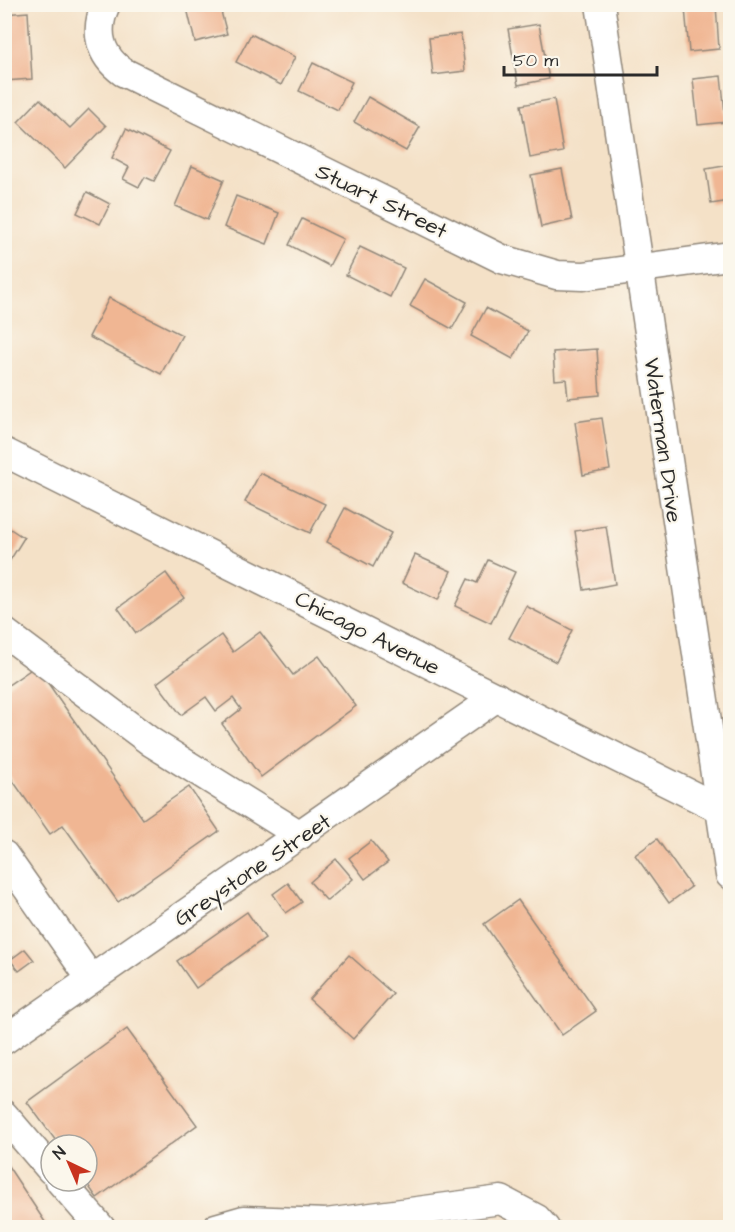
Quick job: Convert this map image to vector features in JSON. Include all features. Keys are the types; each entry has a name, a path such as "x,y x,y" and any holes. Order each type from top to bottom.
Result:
{"street":[{"name":"Stuart Street","path":"106,4 100,19 99,34 104,52 111,62 123,72 508,261 567,276 639,270 730,256"},
{"name":"Waterman Drive","path":"600,4 639,270 725,811 730,874"},
{"name":"Chicago Avenue","path":"4,453 725,811"},
{"path":"4,632 151,742 300,835"},
{"name":"Greystone Street","path":"4,1040 497,697"},
{"path":"4,855 91,979"},
{"path":"4,1115 39,1156"},
{"path":"71,1193 101,1227"},
{"path":"216,1227 244,1220 326,1223 501,1200 537,1219 545,1227"}],"building":[{"path":"186,4 219,4 227,34 195,42"},
{"path":"503,4 530,4 530,6 503,9"},
{"path":"716,5 719,49 689,52 685,8"},
{"path":"28,12 32,79 4,81 4,14"},
{"path":"539,24 549,79 518,85 508,29"},
{"path":"251,34 295,57 281,85 236,62"},
{"path":"461,34 465,71 433,75 429,38"},
{"path":"313,63 352,82 338,110 299,91"},
{"path":"721,76 726,122 698,125 693,79"},
{"path":"368,97 420,127 406,151 354,122"},
{"path":"40,99 70,128 89,109 106,126 65,168 18,122"},
{"path":"554,99 563,152 530,158 521,105"},
{"path":"126,129 170,151 154,181 145,177 139,187 123,179 129,167 112,158"},
{"path":"730,165 730,201 711,204 706,169"},
{"path":"192,166 224,180 207,220 175,206"},
{"path":"562,169 572,220 541,227 531,175"},
{"path":"87,192 110,204 100,224 77,213"},
{"path":"236,196 279,213 267,244 224,227"},
{"path":"302,219 343,239 329,266 289,245"},
{"path":"360,247 404,268 390,297 346,275"},
{"path":"425,279 467,302 452,329 410,306"},
{"path":"109,298 182,335 161,374 89,337"},
{"path":"486,308 528,331 513,359 471,336"},
{"path":"597,349 600,395 568,398 566,379 555,380 553,352"},
{"path":"602,418 610,470 583,475 575,422"},
{"path":"260,473 325,504 310,533 245,502"},
{"path":"345,508 391,533 373,567 327,542"},
{"path":"606,526 615,584 584,590 575,531"},
{"path":"9,528 24,538 4,570 4,534"},
{"path":"415,555 451,571 438,600 402,583"},
{"path":"488,560 515,572 491,623 455,606 468,579 477,583"},
{"path":"166,573 184,598 136,633 118,608"},
{"path":"526,606 572,630 556,662 509,638"},
{"path":"260,632 293,675 319,656 356,706 261,777 222,724 241,709 233,698 216,711 206,697 181,715 157,683 221,635 233,652"},
{"path":"36,666 143,819 189,787 219,831 118,902 63,825 50,834 4,768 4,688"},
{"path":"657,839 691,887 669,903 635,855"},
{"path":"371,841 388,862 365,879 349,858"},
{"path":"336,859 353,879 327,901 310,882"},
{"path":"288,883 302,902 286,913 273,894"},
{"path":"518,900 596,1011 562,1035 484,924"},
{"path":"247,912 265,938 196,988 177,961"},
{"path":"25,949 34,960 19,971 10,960"},
{"path":"349,955 393,994 353,1039 309,999"},
{"path":"127,1029 197,1125 97,1198 93,1193 99,1193 99,1133 50,1133 27,1102"},
{"path":"4,1160 49,1228 4,1228"}]}
